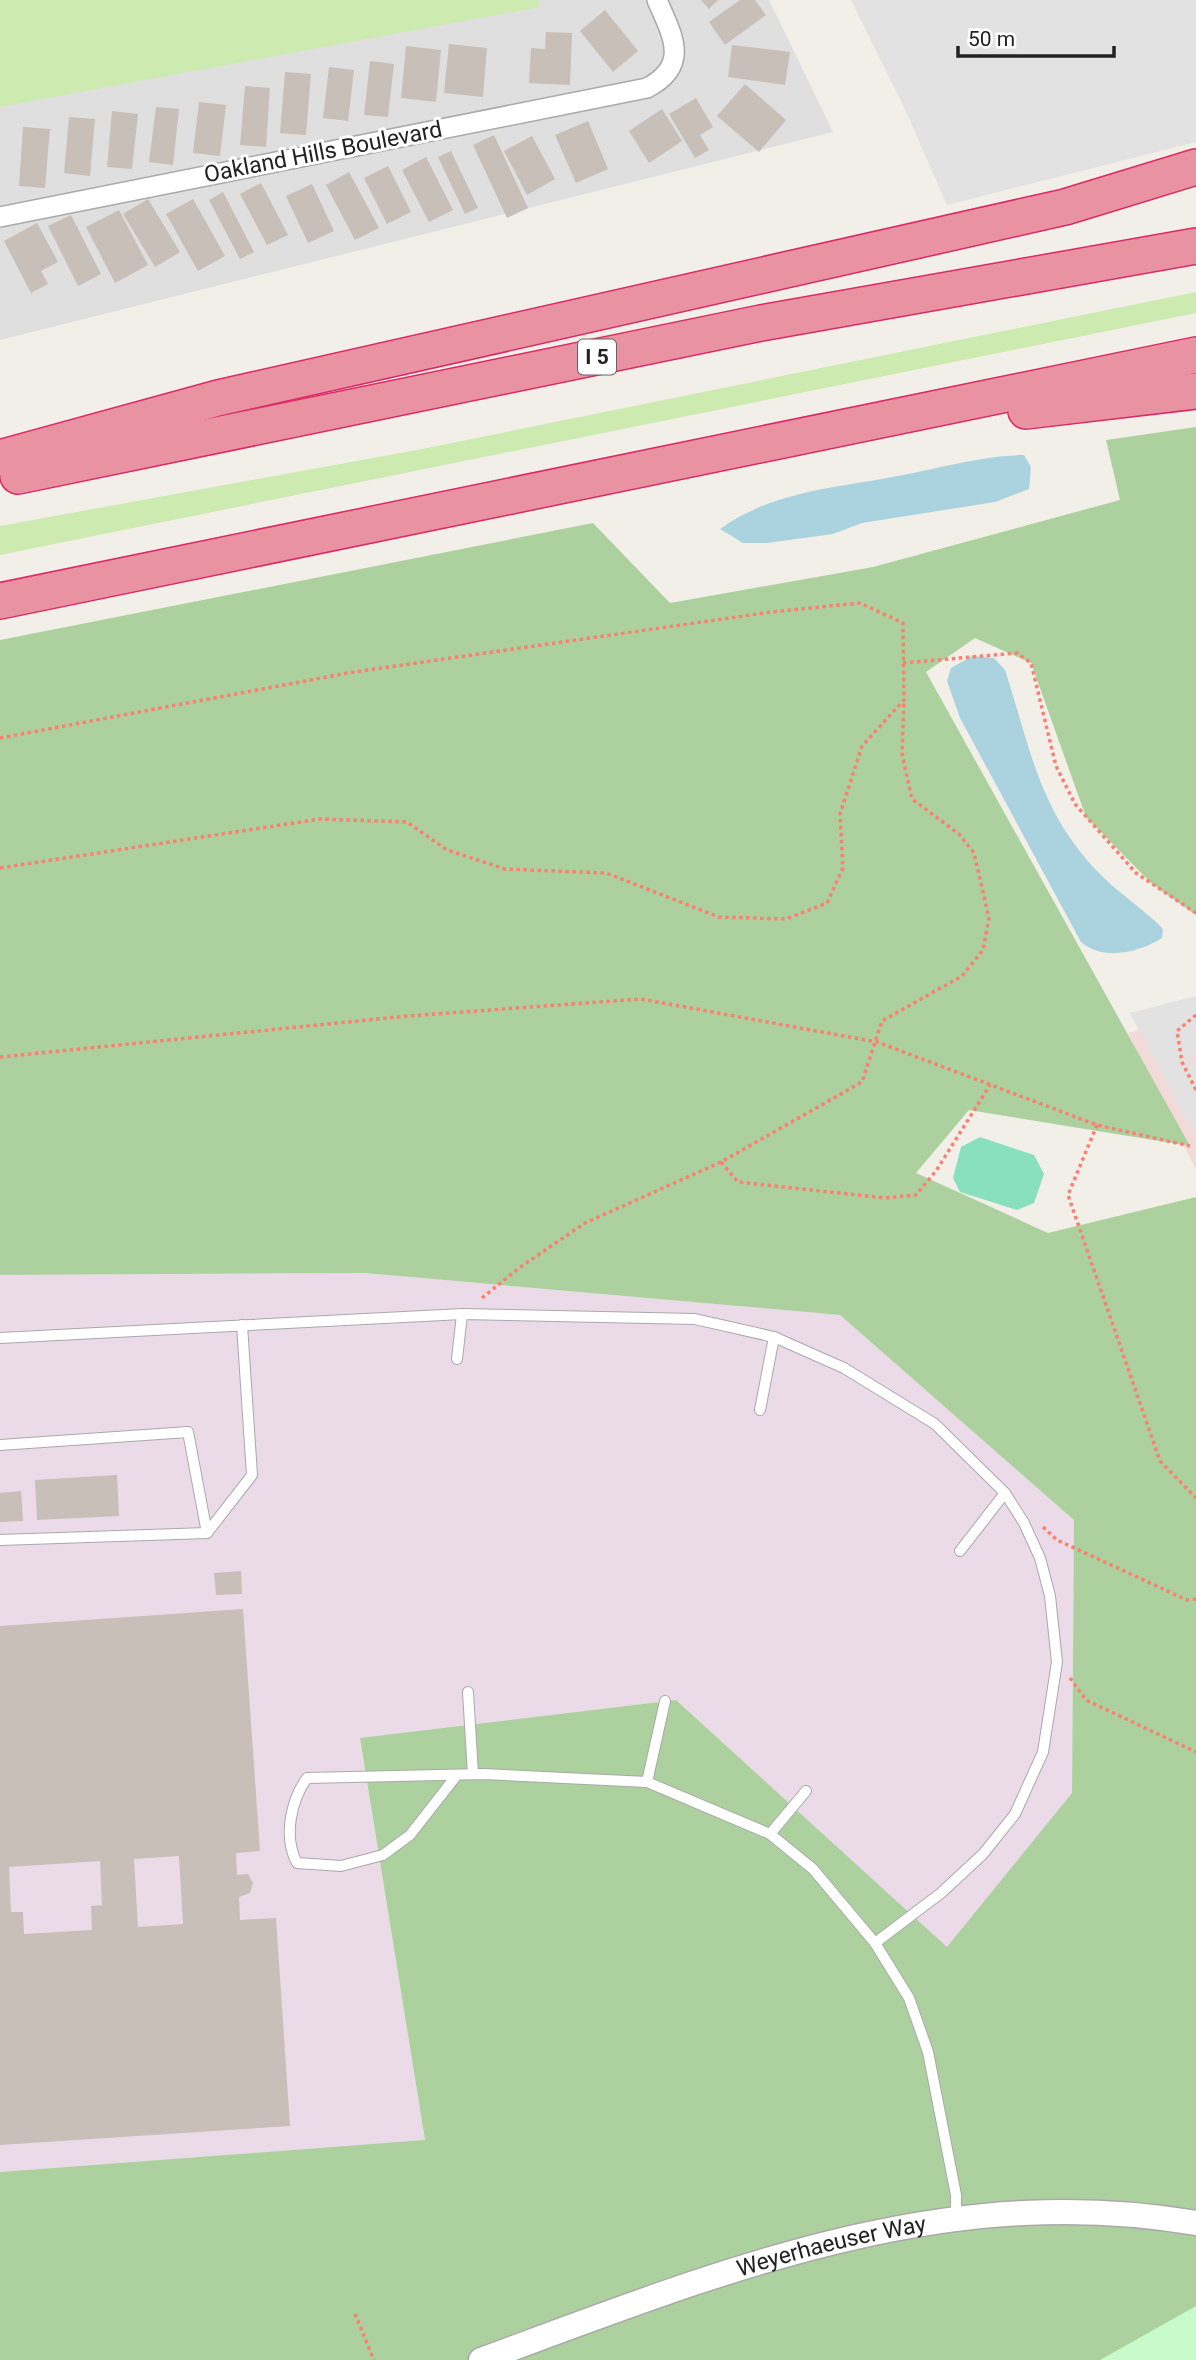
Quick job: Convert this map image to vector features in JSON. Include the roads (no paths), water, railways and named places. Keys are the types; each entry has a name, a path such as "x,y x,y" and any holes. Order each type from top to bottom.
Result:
{"highway":[{"path":"0,458 231,395 1065,206 1196,167"},
{"name":"I 5","path":"0,479 761,323 1196,246"},
{"path":"0,601 1196,355"},
{"path":"800,438 1196,391"}],"street":[{"name":"Oakland Hills Boulevard","path":"0,217 647,88 661,81 674,57 673,37 657,0"},
{"name":"Weyerhaeuser Way","path":"481,2360 758,2262 831,2241 956,2217 1084,2212 1196,2222"}],"lane":[{"path":"457,1359 462,1314"},
{"path":"0,1338 462,1314 695,1319 774,1337 844,1368 935,1424 1005,1493 1040,1558 1056,1629 1058,1662 1043,1752 1015,1815 983,1854 941,1893 875,1943"},
{"path":"207,1533 252,1475 243,1325"},
{"path":"760,1410 774,1337"},
{"path":"0,1445 188,1432 207,1533"},
{"path":"960,1551 1005,1493"},
{"path":"0,1540 207,1533"},
{"path":"468,1692 473,1774"},
{"path":"647,1782 665,1701"},
{"path":"457,1775 410,1835 383,1855 341,1866 305,1866 297,1863 293,1856 291,1831 294,1801 307,1778 473,1774 647,1782 770,1834 813,1869 875,1943 909,1998 928,2052 954,2184 956,2217"},
{"path":"770,1834 806,1791"}],"water":[{"path":"1024,455 1031,467 1029,489 995,502 862,523 833,534 767,543 743,543 720,529 761,506 805,493 976,460"},
{"path":"972,656 994,658 1005,670 1040,779 1064,828 1102,876 1163,929 1162,938 1142,948 1121,953 1100,952 1081,942 960,718 947,681 951,668"}]}
